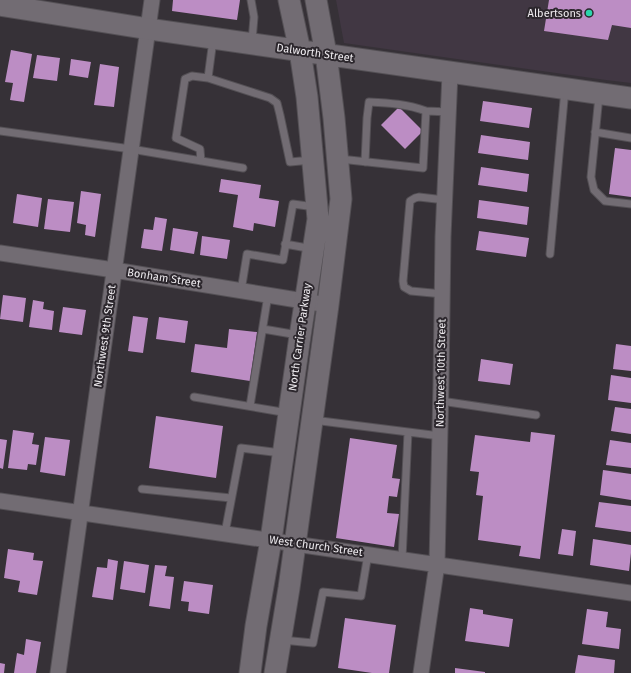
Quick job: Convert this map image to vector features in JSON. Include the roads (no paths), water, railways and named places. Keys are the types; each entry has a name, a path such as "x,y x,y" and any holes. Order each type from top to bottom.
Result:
{"main road":[{"name":"North Carrier Parkway","path":"250,673 318,219 307,97 300,51 289,0"},
{"name":"North Carrier Parkway","path":"275,673 295,544 328,305 341,198 334,118 326,54 316,0"},
{"name":"Dalworth Street","path":"0,5 29,5 149,28 213,38 631,98"}],"street":[{"name":"Northwest 9th Street","path":"58,673 152,0"},
{"name":"Northwest 10th Street","path":"421,673 437,564 445,200 450,73"},
{"name":"Bonham Street","path":"0,253 328,305"},
{"name":"West Church Street","path":"0,501 631,593"}],"lane":[{"path":"251,0 254,18 252,44"},
{"path":"208,78 213,38"},
{"path":"201,161 200,149 176,138 184,79 192,76 208,78 270,98 277,103 290,162 313,160"},
{"path":"550,254 565,89"},
{"path":"599,94 591,177 594,190 606,200 631,204"},
{"path":"365,162 369,102 392,103 415,106 426,111 449,112"},
{"path":"337,159 423,168 426,111"},
{"path":"0,131 243,168"},
{"path":"595,132 631,138"},
{"path":"443,294 411,291 404,286 402,281 410,201 419,197 445,200"},
{"path":"241,291 247,254 283,260 292,204 316,207"},
{"path":"286,244 313,249"},
{"path":"250,406 268,295"},
{"path":"262,329 300,336"},
{"path":"194,397 289,414"},
{"path":"441,401 536,415"},
{"path":"312,420 440,436"},
{"path":"402,559 408,432"},
{"path":"225,533 241,448 283,453"},
{"path":"142,489 232,498"},
{"path":"280,640 313,644 323,592 361,596 368,554"}],"place":[{"name":"Albertsons","path":"589,13"}]}
